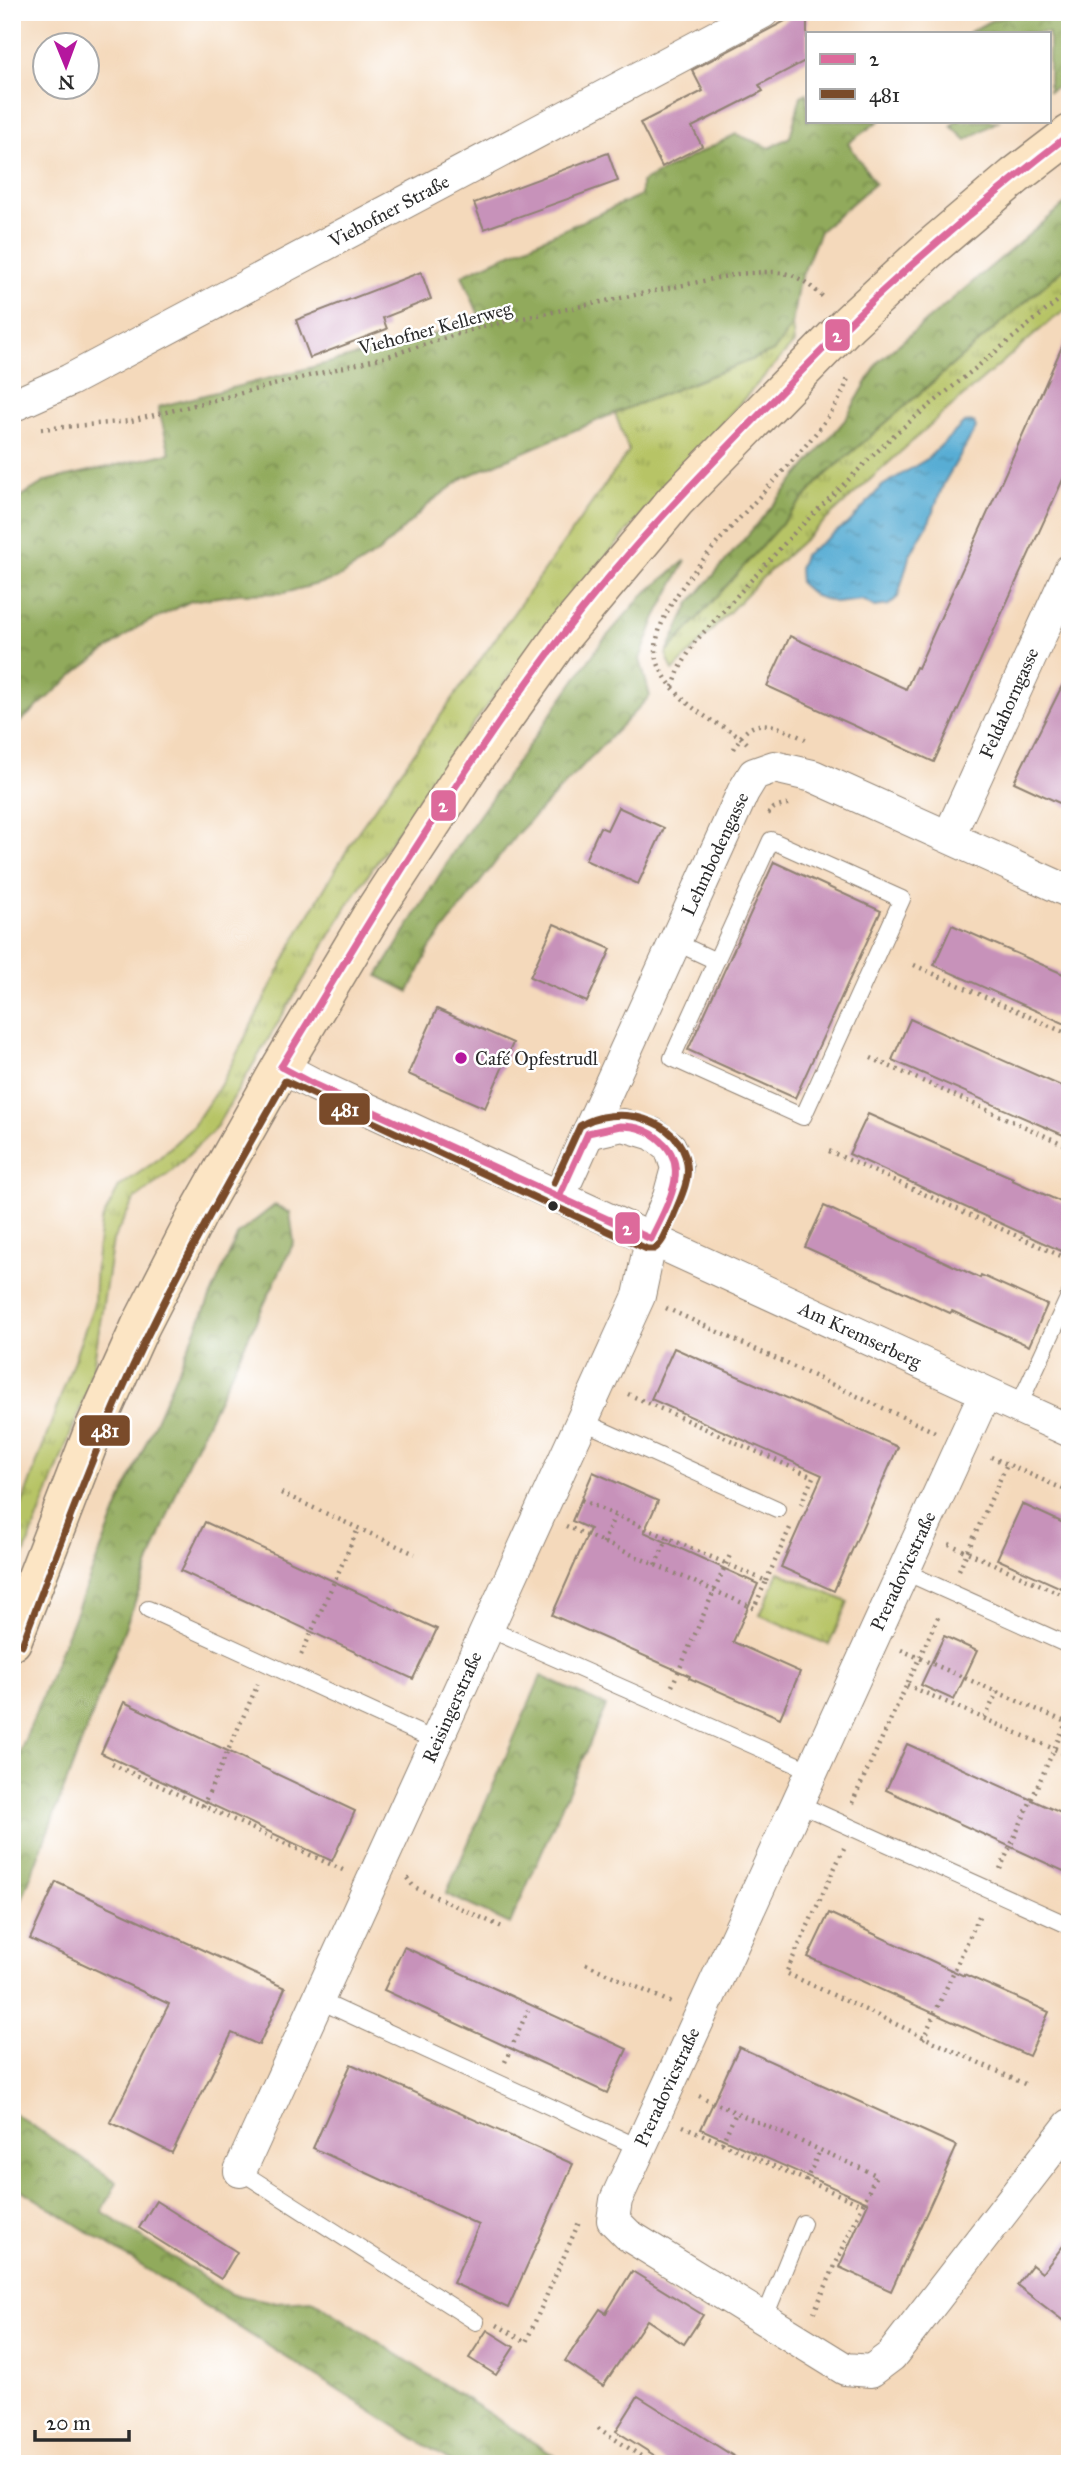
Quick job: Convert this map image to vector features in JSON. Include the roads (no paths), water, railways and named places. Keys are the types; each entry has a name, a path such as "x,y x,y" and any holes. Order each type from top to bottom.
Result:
{"main road":[{"path":"12,1641 94,1429 140,1327 198,1214 281,1067 373,913 468,768 562,636 675,501 849,323 976,209 1070,134"}],"street":[{"name":"Viehofner Straße","path":"12,406 82,374 763,12"},
{"name":"Feldahorngasse","path":"949,836 1070,570"},
{"name":"Lehmbodengasse","path":"588,1133 743,792 754,774 774,768 813,776 949,836"},
{"path":"949,836 1070,892"},
{"name":"Am Kremserberg","path":"281,1067 315,1086 1070,1431"},
{"path":"559,1197 588,1133 623,1125 653,1134 670,1147 677,1168 652,1239"},
{"name":"Reisingerstraße","path":"240,2171 639,1296 652,1239"},
{"name":"Preradovicstraße","path":"985,1393 616,2200 613,2220 628,2235 845,2369 871,2371 891,2356 1070,2125"}],"lane":[{"path":"771,840 902,899 803,1117 672,1058 716,961 771,840"},
{"path":"675,942 716,961"},
{"path":"1018,1407 1070,1294"},
{"path":"582,1421 776,1509"},
{"path":"903,1571 1070,1646"},
{"path":"148,1609 436,1741"},
{"path":"487,1628 811,1771"},
{"path":"797,1803 1070,1926"},
{"path":"318,2000 640,2148"},
{"path":"240,2171 476,2322"},
{"path":"764,2319 803,2223"}],"water":[{"path":"974,422 976,428 944,483 929,522 909,557 898,597 889,605 875,607 862,600 837,603 815,596 800,583 799,569 804,555 851,521 882,486 927,459 964,423"}],"place":[{"name":"Café Opfestrudl","path":"461,1058"}]}
